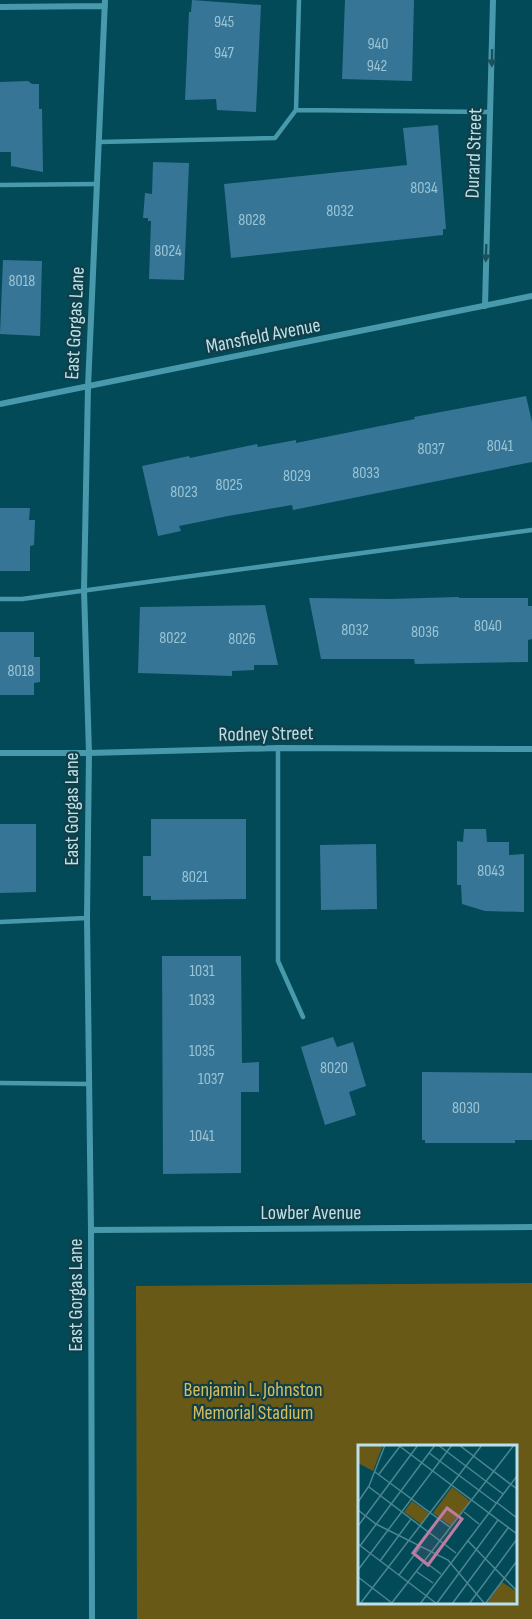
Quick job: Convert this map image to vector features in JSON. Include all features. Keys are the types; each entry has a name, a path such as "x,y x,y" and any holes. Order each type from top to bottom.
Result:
{"street":[{"name":"Durard Street","path":"485,306 493,0"},
{"path":"0,7 105,3"},
{"name":"East Gorgas Lane","path":"92,1619 87,918 89,753 84,590 88,387 105,3"},
{"name":"Mansfield Avenue","path":"0,404 532,296"},
{"name":"Rodney Street","path":"0,753 278,748 532,749"},
{"name":"Lowber Avenue","path":"91,1230 532,1227"}],"lane":[{"path":"99,142 275,138 296,110 299,0"},
{"path":"296,110 491,112"},
{"path":"0,185 97,184"},
{"path":"0,599 22,599 532,530"},
{"path":"278,748 278,962 303,1017"},
{"path":"0,922 87,918"},
{"path":"0,1083 89,1084"}],"green space":[{"name":"Benjamin L. Johnston Memorial Stadium","path":"532,1283 532,1619 137,1619 136,1286"}],"building":[{"path":"192,0 261,5 256,112 217,110 216,99 185,100 189,12 191,12"},
{"path":"345,0 414,0 412,81 342,79"},
{"path":"28,81 32,84 39,84 39,109 42,109 43,172 11,166 11,152 0,152 0,82"},
{"path":"438,125 446,229 443,229 443,235 231,258 224,184 407,165 403,128"},
{"path":"153,162 189,163 184,280 149,279 151,221 143,218 145,193 152,194"},
{"path":"3,260 42,261 40,336 0,334"},
{"path":"526,396 532,422 532,462 293,510 292,505 228,516 179,526 181,531 158,536 142,466 257,444 258,447 296,440 296,443 415,419 414,417"},
{"path":"0,508 30,508 29,520 35,520 34,545 30,546 30,571 0,571"},
{"path":"309,598 528,598 528,606 532,606 532,639 528,640 528,662 415,664 414,659 321,659"},
{"path":"265,605 278,665 254,665 254,670 232,671 232,676 138,673 140,607"},
{"path":"0,632 34,632 34,657 40,657 40,682 34,683 34,695 0,695"},
{"path":"151,819 246,819 246,899 151,900 151,896 143,896 143,856 151,856"},
{"path":"0,824 36,824 36,892 0,893"},
{"path":"464,829 486,829 487,842 509,842 509,855 524,854 524,912 485,911 462,904 461,885 457,885 457,841 463,842"},
{"path":"376,844 377,909 321,910 320,845"},
{"path":"162,956 241,956 242,1063 259,1062 259,1092 241,1092 241,1173 163,1174"},
{"path":"333,1037 337,1047 353,1042 366,1086 349,1092 356,1115 325,1125 301,1047"},
{"path":"422,1072 532,1073 532,1140 515,1140 515,1143 425,1143 425,1140 422,1140"}]}
